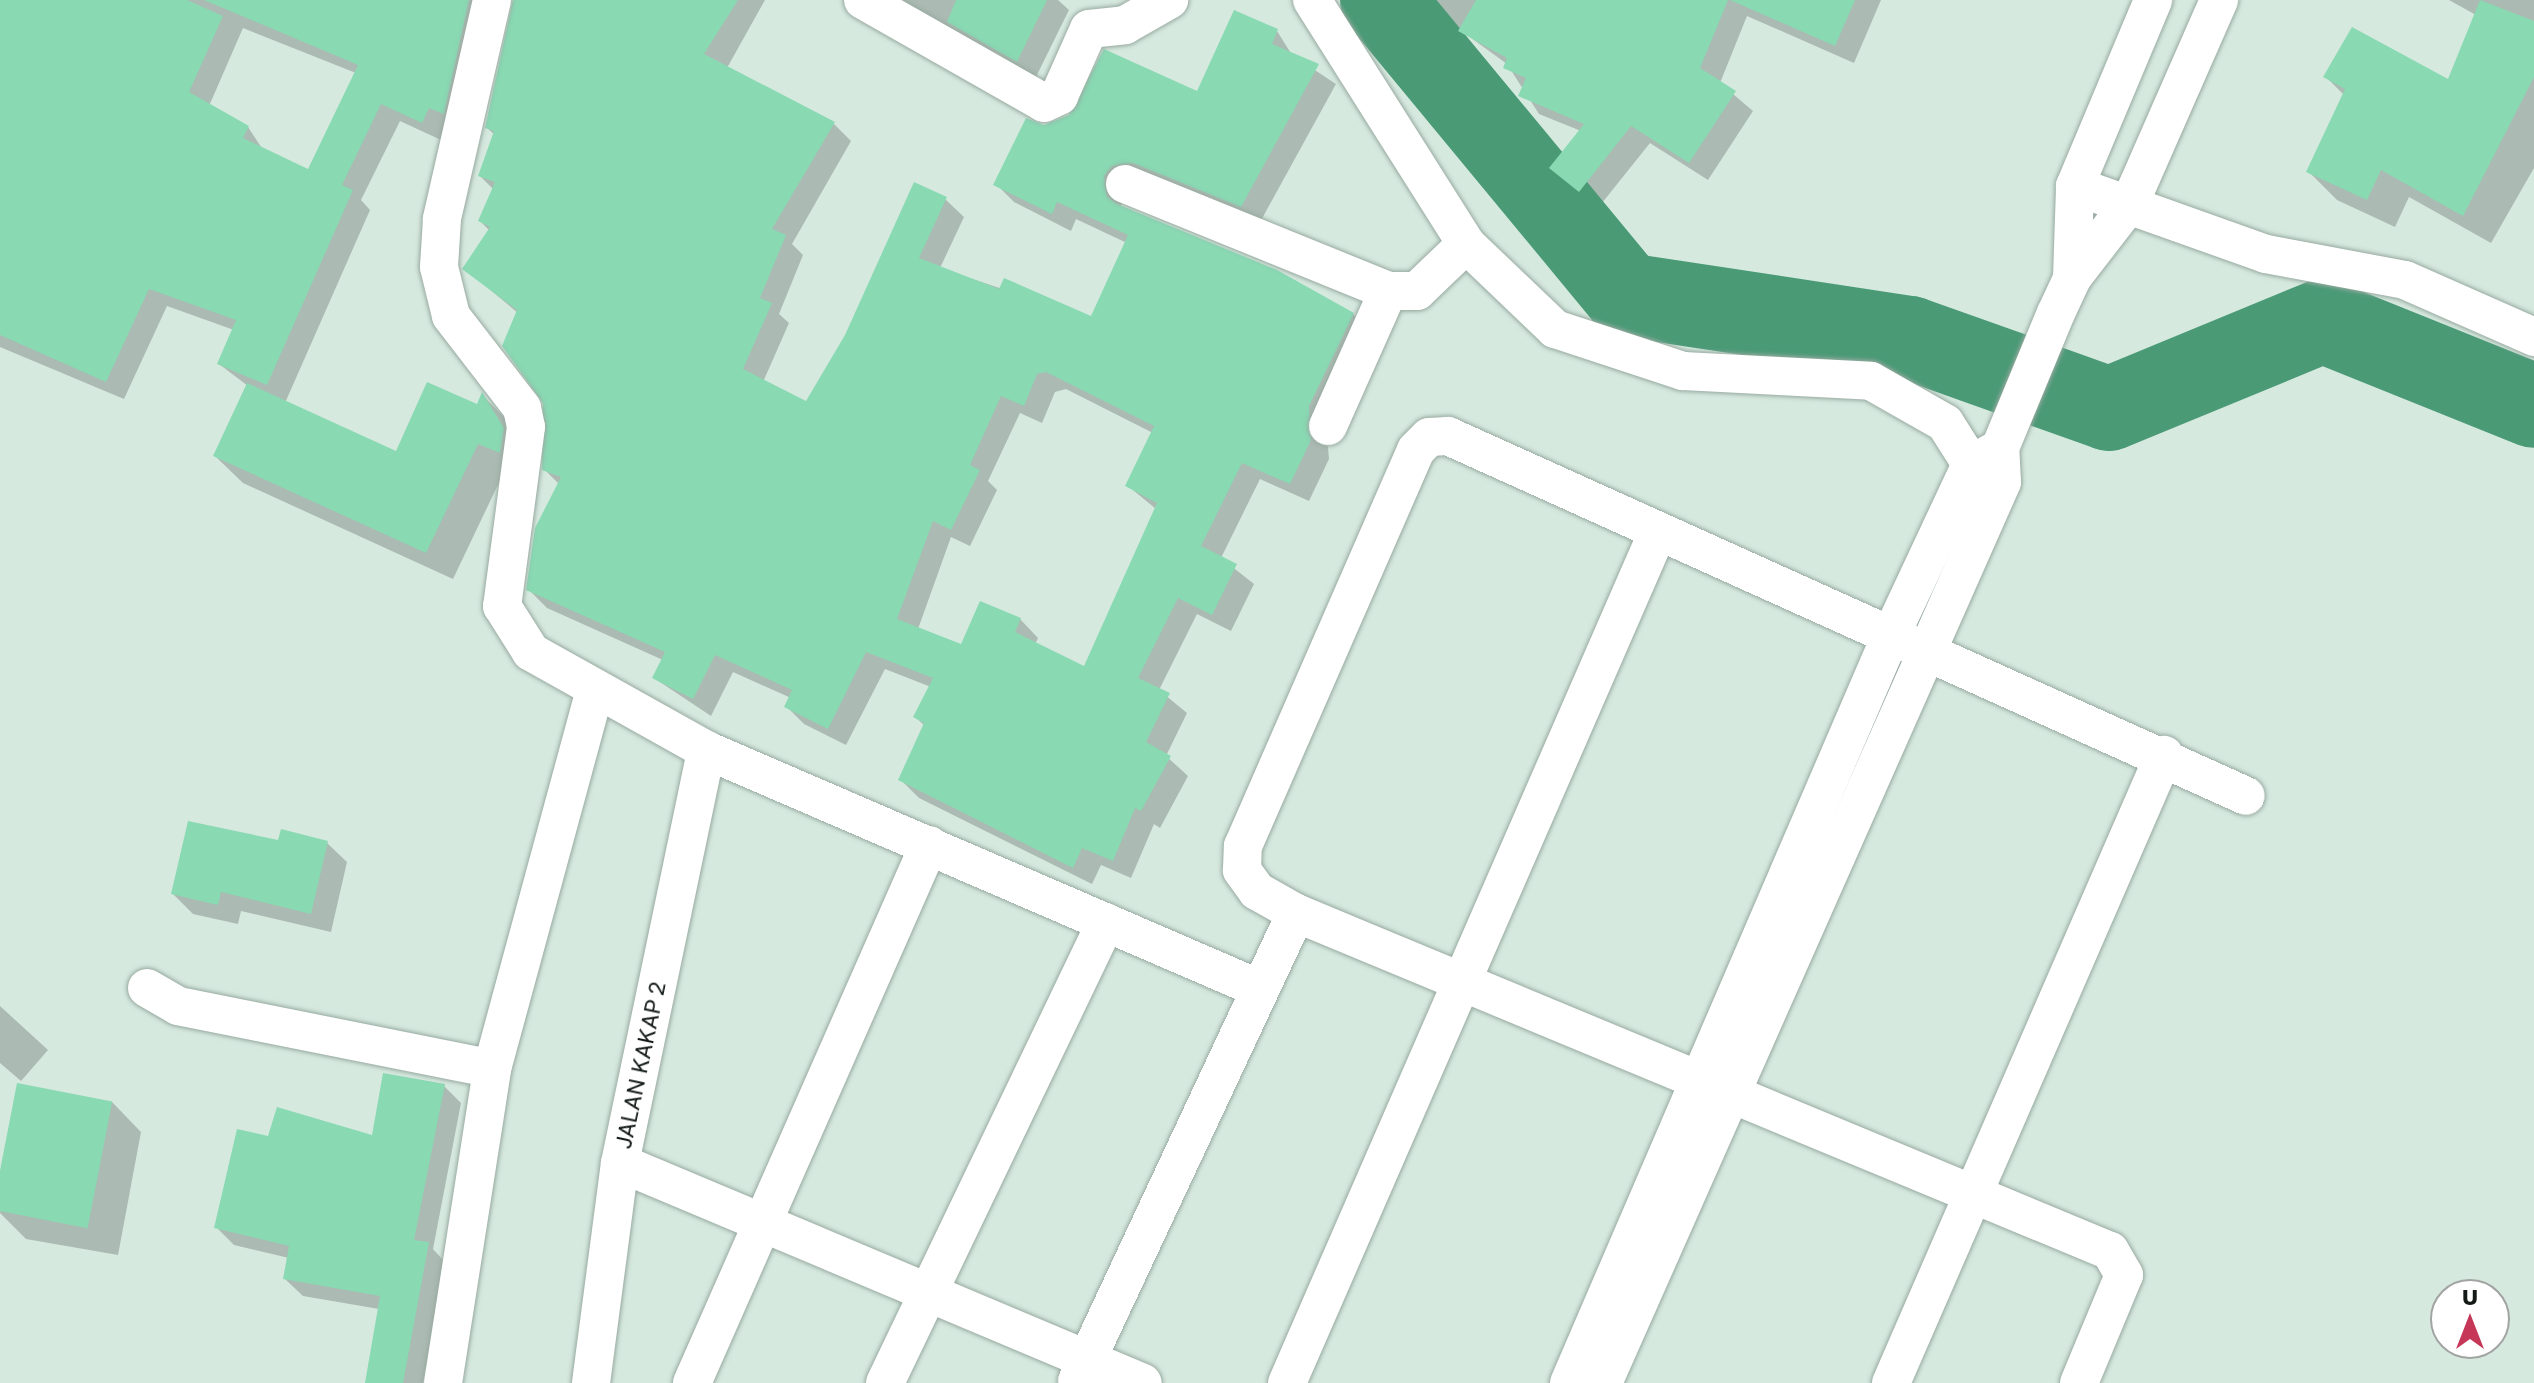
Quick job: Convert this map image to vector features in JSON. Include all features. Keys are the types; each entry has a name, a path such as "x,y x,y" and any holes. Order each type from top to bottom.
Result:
{"street":[{"path":"492,0 442,219 439,267 451,316 514,393 526,427 502,606 531,652 594,694 706,750 1260,989"},
{"path":"863,0 1044,103 1059,96 1084,33 1125,25 1169,0"},
{"path":"1312,0 1466,244 1555,329 1683,371 1871,381 1945,423 1994,458"},
{"path":"2072,278 2075,186 2153,0"},
{"path":"1569,1383 1929,650 1994,458 2072,278 2130,203 2219,0"},
{"path":"1125,184 1388,291 1417,291 1466,244"},
{"path":"2075,186 2130,203 2266,254 2405,280 2534,337"},
{"path":"1328,426 1388,291"},
{"path":"2079,1383 2124,1275 2110,1251 1976,1199 1296,913 1257,891 1242,870 1243,846 1416,450 1429,437 1448,436 1656,536 1892,633 2164,755 2246,796"},
{"path":"1603,1383 1892,633 1994,458"},
{"path":"1287,1383 1464,983 1656,536"},
{"path":"443,1383 492,1069 594,694"},
{"name":"JALAN KAKAP 2","path":"591,1383 620,1163 706,750"},
{"path":"1891,1383 1976,1199 2164,755"},
{"path":"692,1383 759,1222 929,845"},
{"path":"1081,1371 1296,913"},
{"path":"885,1383 924,1291 1106,922"},
{"path":"147,988 178,1006 492,1069"},
{"path":"620,1163 924,1291 1081,1371 1143,1383"}],"building":[{"path":"0,0 187,0 223,16 189,92 249,126 243,138 308,169 358,65 204,0 469,0 444,114 429,108 422,123 381,104 342,185 353,190 267,385 217,364 236,320 149,289 106,382 0,335"},
{"path":"513,0 738,0 704,54 835,122 772,229 786,235 760,298 772,303 743,369 806,401 845,335 914,182 947,197 919,258 999,289 1004,278 1091,316 1128,235 1057,202 1052,214 993,185 1026,118 1044,125 1069,115 1104,49 1197,91 1234,10 1278,29 1272,44 1319,64 1241,207 1133,163 1112,166 1104,176 1107,197 1117,204 1277,270 1354,313 1309,406 1311,440 1290,484 1242,463 1201,546 1237,564 1212,615 1178,598 1138,678 1170,693 1146,742 1171,756 1141,811 1135,808 1113,861 1082,848 1073,868 898,780 924,723 913,717 933,678 866,652 828,729 784,707 792,690 715,655 693,699 652,678 665,652 526,590 535,528 561,477 542,470 543,403 502,346 517,310 462,269 490,227 478,221 495,182 478,176 494,131 485,128","holes":["1046,372 1154,426 1125,486 1157,503 1084,666 1015,632 1021,618 980,601 961,644 897,619 933,521 951,530 980,470 970,465 1001,396 1024,406 1037,374"]},
{"path":"956,0 1047,0 1017,62 947,22"},
{"path":"1476,0 1728,0 1700,68 1736,91 1689,163 1631,126 1579,192 1549,168 1584,124 1518,96 1526,78 1503,68 1507,58 1458,31"},
{"path":"1730,0 1855,0 1835,46"},
{"path":"2480,0 2534,21 2534,77 2463,216 2381,170 2367,200 2306,172 2345,89 2323,77 2352,27 2448,79"},
{"path":"427,382 477,404 482,392 504,428 500,453 478,444 426,553 213,456 247,383 396,451"},
{"path":"188,821 278,840 281,829 328,841 311,914 221,892 218,905 171,894"},
{"path":"383,1073 445,1084 414,1240 429,1242 403,1383 365,1383 380,1296 283,1279 289,1246 214,1228 237,1129 268,1136 277,1107 372,1135"},
{"path":"17,1083 112,1102 88,1228 0,1211 0,1170"}],"waterway":[{"path":"1382,0 1626,295 1910,338 2109,409 2323,321 2534,406"}]}
